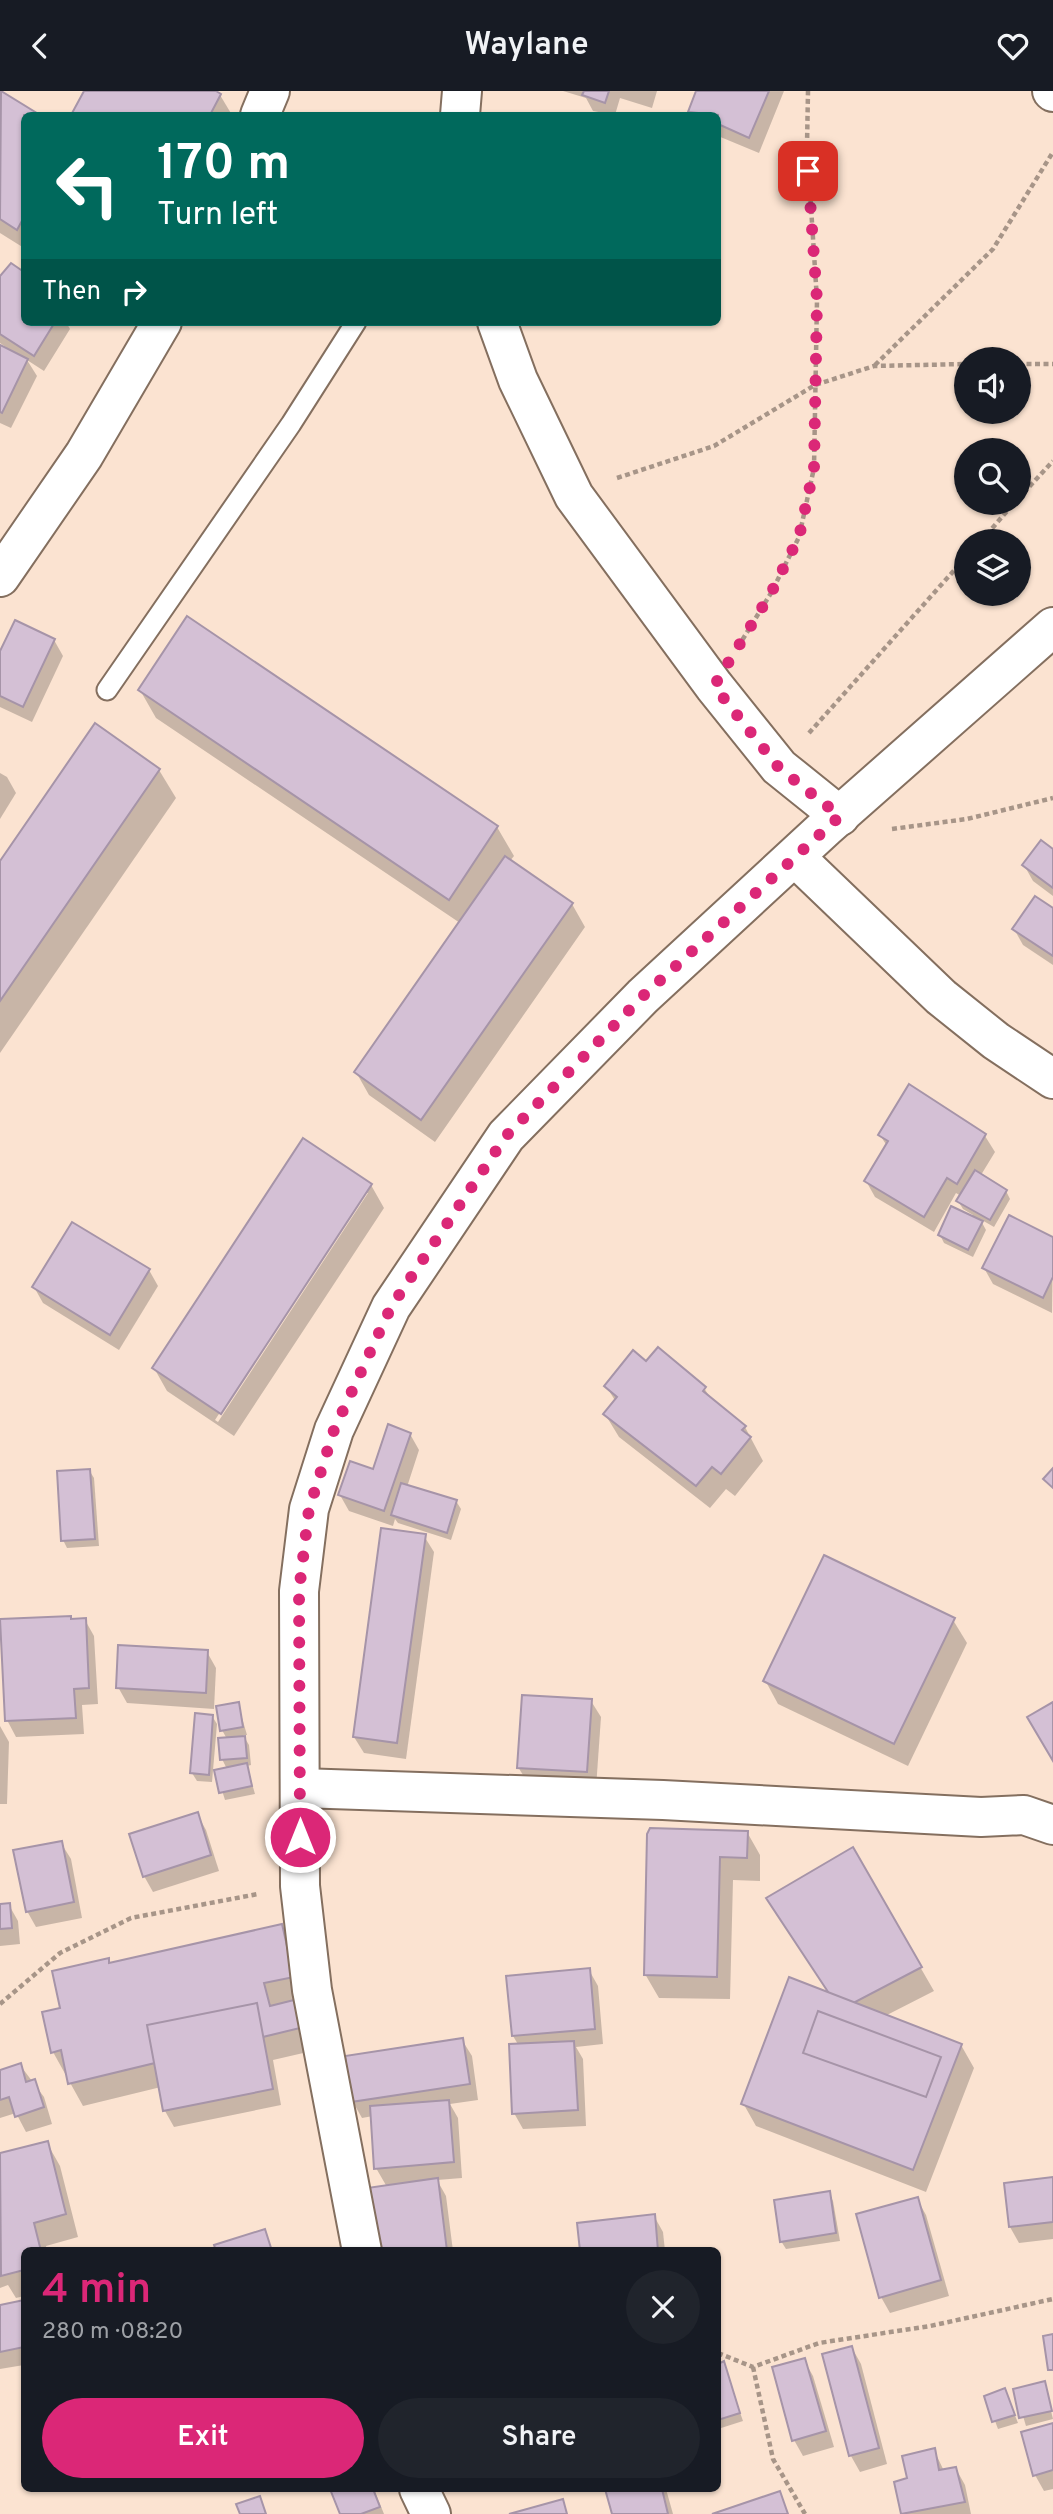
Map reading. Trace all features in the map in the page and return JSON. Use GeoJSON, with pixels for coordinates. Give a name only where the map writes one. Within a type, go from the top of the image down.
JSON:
{"type":"FeatureCollection","features":[{"type":"Feature","properties":{"kind":"street"},"geometry":{"type":"LineString","coordinates":[[261,112],[270,91]]}},
{"type":"Feature","properties":{"kind":"street"},"geometry":{"type":"LineString","coordinates":[[460,112],[462,91]]}},
{"type":"Feature","properties":{"kind":"street"},"geometry":{"type":"LineString","coordinates":[[0,577],[84,455],[160,326]]}},
{"type":"Feature","properties":{"kind":"street"},"geometry":{"type":"LineString","coordinates":[[499,326],[518,380],[574,496],[714,686],[779,768],[833,822]]}},
{"type":"Feature","properties":{"kind":"street"},"geometry":{"type":"LineString","coordinates":[[361,2247],[312,1990],[300,1886],[299,1591],[309,1509],[334,1430],[391,1307],[506,1136],[643,996],[794,857],[1053,627]]}},
{"type":"Feature","properties":{"kind":"street"},"geometry":{"type":"LineString","coordinates":[[794,857],[941,997],[996,1041],[1053,1079]]}},
{"type":"Feature","properties":{"kind":"street"},"geometry":{"type":"LineString","coordinates":[[300,1788],[676,1800],[981,1817],[1024,1815],[1053,1825]]}},
{"type":"Feature","properties":{"kind":"street"},"geometry":{"type":"LineString","coordinates":[[420,2492],[431,2514]]}},
{"type":"Feature","properties":{"kind":"lane"},"geometry":{"type":"LineString","coordinates":[[107,690],[291,424],[353,326]]}},
{"type":"Feature","properties":{"kind":"path"},"geometry":{"type":"LineString","coordinates":[[714,686],[771,593],[799,537],[814,468],[817,300],[807,145],[808,91]]}},
{"type":"Feature","properties":{"kind":"path"},"geometry":{"type":"LineString","coordinates":[[874,366],[993,249],[1053,152]]}},
{"type":"Feature","properties":{"kind":"path"},"geometry":{"type":"LineString","coordinates":[[574,496],[630,473],[714,446],[815,385],[874,366],[954,364]]}},
{"type":"Feature","properties":{"kind":"path"},"geometry":{"type":"LineString","coordinates":[[1031,364],[1053,364]]}},
{"type":"Feature","properties":{"kind":"path"},"geometry":{"type":"LineString","coordinates":[[1031,485],[1053,461]]}},
{"type":"Feature","properties":{"kind":"path"},"geometry":{"type":"LineString","coordinates":[[992,529],[1004,515]]}},
{"type":"Feature","properties":{"kind":"path"},"geometry":{"type":"LineString","coordinates":[[779,768],[954,571]]}},
{"type":"Feature","properties":{"kind":"path"},"geometry":{"type":"LineString","coordinates":[[833,822],[862,834],[967,818],[1053,798]]}},
{"type":"Feature","properties":{"kind":"path"},"geometry":{"type":"LineString","coordinates":[[0,2004],[60,1953],[131,1918],[300,1886]]}},
{"type":"Feature","properties":{"kind":"path"},"geometry":{"type":"LineString","coordinates":[[721,2354],[753,2367],[818,2343],[930,2326],[1053,2299]]}},
{"type":"Feature","properties":{"kind":"path"},"geometry":{"type":"LineString","coordinates":[[753,2367],[773,2459],[805,2514]]}},
{"type":"Feature","properties":{"kind":"building"},"geometry":{"type":"Polygon","coordinates":[[[1,91],[35,112],[21,112],[21,223],[17,230],[0,219],[1,91]]]}},
{"type":"Feature","properties":{"kind":"building"},"geometry":{"type":"Polygon","coordinates":[[[84,91],[216,91],[221,94],[212,112],[73,112],[84,91]]]}},
{"type":"Feature","properties":{"kind":"building"},"geometry":{"type":"Polygon","coordinates":[[[584,91],[609,91],[605,103],[582,95],[584,91]]]}},
{"type":"Feature","properties":{"kind":"building"},"geometry":{"type":"Polygon","coordinates":[[[696,91],[769,91],[749,138],[721,125],[721,112],[688,112],[696,91]]]}},
{"type":"Feature","properties":{"kind":"building"},"geometry":{"type":"Polygon","coordinates":[[[11,263],[21,270],[21,326],[53,326],[34,356],[0,334],[0,276],[11,263]]]}},
{"type":"Feature","properties":{"kind":"building"},"geometry":{"type":"Polygon","coordinates":[[[0,345],[28,359],[2,413],[0,412],[0,345]]]}},
{"type":"Feature","properties":{"kind":"building"},"geometry":{"type":"Polygon","coordinates":[[[187,616],[498,826],[449,900],[138,690],[187,616]]]}},
{"type":"Feature","properties":{"kind":"building"},"geometry":{"type":"Polygon","coordinates":[[[15,620],[55,639],[23,707],[0,696],[0,651],[15,620]]]}},
{"type":"Feature","properties":{"kind":"building"},"geometry":{"type":"Polygon","coordinates":[[[95,723],[160,769],[0,1001],[0,861],[95,723]]]}},
{"type":"Feature","properties":{"kind":"building"},"geometry":{"type":"Polygon","coordinates":[[[1041,840],[1053,849],[1053,888],[1022,865],[1041,840]]]}},
{"type":"Feature","properties":{"kind":"building"},"geometry":{"type":"Polygon","coordinates":[[[505,856],[573,903],[421,1120],[354,1072],[505,856]]]}},
{"type":"Feature","properties":{"kind":"building"},"geometry":{"type":"Polygon","coordinates":[[[1035,896],[1053,908],[1053,956],[1012,929],[1035,896]]]}},
{"type":"Feature","properties":{"kind":"building"},"geometry":{"type":"Polygon","coordinates":[[[909,1084],[986,1134],[957,1184],[947,1178],[924,1217],[864,1181],[888,1141],[878,1135],[909,1084]]]}},
{"type":"Feature","properties":{"kind":"building"},"geometry":{"type":"Polygon","coordinates":[[[303,1138],[372,1184],[221,1414],[152,1368],[303,1138]]]}},
{"type":"Feature","properties":{"kind":"building"},"geometry":{"type":"Polygon","coordinates":[[[975,1170],[1007,1190],[990,1220],[956,1201],[975,1170]]]}},
{"type":"Feature","properties":{"kind":"building"},"geometry":{"type":"Polygon","coordinates":[[[951,1206],[983,1221],[968,1250],[938,1235],[951,1206]]]}},
{"type":"Feature","properties":{"kind":"building"},"geometry":{"type":"Polygon","coordinates":[[[1009,1215],[1053,1237],[1053,1277],[1043,1298],[982,1268],[1009,1215]]]}},
{"type":"Feature","properties":{"kind":"building"},"geometry":{"type":"Polygon","coordinates":[[[72,1222],[150,1269],[110,1335],[32,1287],[72,1222]]]}},
{"type":"Feature","properties":{"kind":"building"},"geometry":{"type":"Polygon","coordinates":[[[658,1347],[706,1387],[703,1391],[746,1426],[742,1430],[751,1437],[721,1474],[712,1467],[696,1486],[603,1414],[617,1397],[604,1386],[633,1350],[646,1361],[658,1347]]]}},
{"type":"Feature","properties":{"kind":"building"},"geometry":{"type":"Polygon","coordinates":[[[388,1424],[411,1433],[384,1511],[338,1495],[350,1461],[373,1469],[388,1424]]]}},
{"type":"Feature","properties":{"kind":"building"},"geometry":{"type":"Polygon","coordinates":[[[1053,1468],[1053,1488],[1043,1479],[1053,1468]]]}},
{"type":"Feature","properties":{"kind":"building"},"geometry":{"type":"Polygon","coordinates":[[[90,1469],[95,1539],[61,1541],[57,1471],[90,1469]]]}},
{"type":"Feature","properties":{"kind":"building"},"geometry":{"type":"Polygon","coordinates":[[[401,1483],[457,1500],[447,1533],[391,1515],[401,1483]]]}},
{"type":"Feature","properties":{"kind":"building"},"geometry":{"type":"Polygon","coordinates":[[[381,1528],[426,1534],[397,1743],[353,1737],[381,1528]]]}},
{"type":"Feature","properties":{"kind":"building"},"geometry":{"type":"Polygon","coordinates":[[[824,1555],[955,1618],[894,1744],[763,1681],[824,1555]]]}},
{"type":"Feature","properties":{"kind":"building"},"geometry":{"type":"Polygon","coordinates":[[[71,1616],[71,1619],[86,1618],[89,1688],[74,1689],[76,1718],[5,1721],[0,1619],[71,1616]]]}},
{"type":"Feature","properties":{"kind":"building"},"geometry":{"type":"Polygon","coordinates":[[[118,1645],[208,1650],[206,1693],[116,1688],[118,1645]]]}},
{"type":"Feature","properties":{"kind":"building"},"geometry":{"type":"Polygon","coordinates":[[[522,1695],[592,1699],[587,1772],[517,1768],[522,1695]]]}},
{"type":"Feature","properties":{"kind":"building"},"geometry":{"type":"Polygon","coordinates":[[[239,1702],[243,1727],[220,1731],[216,1706],[239,1702]]]}},
{"type":"Feature","properties":{"kind":"building"},"geometry":{"type":"Polygon","coordinates":[[[1053,1702],[1053,1761],[1027,1717],[1053,1702]]]}},
{"type":"Feature","properties":{"kind":"building"},"geometry":{"type":"Polygon","coordinates":[[[195,1713],[213,1715],[209,1775],[190,1773],[195,1713]]]}},
{"type":"Feature","properties":{"kind":"building"},"geometry":{"type":"Polygon","coordinates":[[[245,1736],[247,1758],[220,1760],[218,1738],[245,1736]]]}},
{"type":"Feature","properties":{"kind":"building"},"geometry":{"type":"Polygon","coordinates":[[[247,1763],[252,1786],[219,1793],[214,1770],[247,1763]]]}},
{"type":"Feature","properties":{"kind":"building"},"geometry":{"type":"Polygon","coordinates":[[[198,1812],[211,1855],[143,1877],[129,1834],[198,1812]]]}},
{"type":"Feature","properties":{"kind":"building"},"geometry":{"type":"Polygon","coordinates":[[[650,1828],[748,1831],[747,1858],[720,1857],[717,1977],[644,1975],[647,1834],[650,1828]]]}},
{"type":"Feature","properties":{"kind":"building"},"geometry":{"type":"Polygon","coordinates":[[[62,1841],[74,1902],[26,1912],[13,1850],[62,1841]]]}},
{"type":"Feature","properties":{"kind":"building"},"geometry":{"type":"Polygon","coordinates":[[[853,1847],[922,1967],[840,2010],[766,1898],[853,1847]]]}},
{"type":"Feature","properties":{"kind":"building"},"geometry":{"type":"Polygon","coordinates":[[[10,1903],[12,1928],[0,1929],[0,1904],[10,1903]]]}},
{"type":"Feature","properties":{"kind":"building"},"geometry":{"type":"Polygon","coordinates":[[[282,1924],[294,1977],[264,1983],[270,2006],[294,2000],[300,2028],[68,2084],[61,2050],[51,2053],[42,2012],[60,2008],[52,1971],[109,1958],[109,1963],[282,1924]]]}},
{"type":"Feature","properties":{"kind":"building"},"geometry":{"type":"Polygon","coordinates":[[[590,1968],[595,2029],[512,2036],[506,1976],[590,1968]]]}},
{"type":"Feature","properties":{"kind":"building"},"geometry":{"type":"Polygon","coordinates":[[[789,1977],[962,2044],[913,2170],[741,2104],[789,1977]]]}},
{"type":"Feature","properties":{"kind":"building"},"geometry":{"type":"Polygon","coordinates":[[[257,2003],[273,2089],[163,2111],[147,2025],[257,2003]]]}},
{"type":"Feature","properties":{"kind":"building"},"geometry":{"type":"Polygon","coordinates":[[[818,2011],[941,2057],[926,2097],[803,2053],[818,2011]]]}},
{"type":"Feature","properties":{"kind":"building"},"geometry":{"type":"Polygon","coordinates":[[[463,2038],[470,2084],[351,2102],[345,2056],[463,2038]]]}},
{"type":"Feature","properties":{"kind":"building"},"geometry":{"type":"Polygon","coordinates":[[[574,2041],[578,2110],[512,2114],[509,2044],[574,2041]]]}},
{"type":"Feature","properties":{"kind":"building"},"geometry":{"type":"Polygon","coordinates":[[[21,2063],[26,2082],[35,2079],[44,2107],[15,2117],[9,2097],[0,2100],[0,2070],[21,2063]]]}},
{"type":"Feature","properties":{"kind":"building"},"geometry":{"type":"Polygon","coordinates":[[[449,2100],[454,2162],[374,2169],[370,2106],[449,2100]]]}},
{"type":"Feature","properties":{"kind":"building"},"geometry":{"type":"Polygon","coordinates":[[[48,2141],[66,2214],[34,2223],[40,2247],[21,2247],[21,2271],[1,2276],[0,2153],[48,2141]]]}},
{"type":"Feature","properties":{"kind":"building"},"geometry":{"type":"Polygon","coordinates":[[[1053,2177],[1053,2222],[1009,2227],[1004,2183],[1053,2177]]]}},
{"type":"Feature","properties":{"kind":"building"},"geometry":{"type":"Polygon","coordinates":[[[438,2178],[447,2247],[374,2247],[367,2188],[438,2178]]]}},
{"type":"Feature","properties":{"kind":"building"},"geometry":{"type":"Polygon","coordinates":[[[830,2191],[836,2233],[780,2242],[774,2200],[830,2191]]]}},
{"type":"Feature","properties":{"kind":"building"},"geometry":{"type":"Polygon","coordinates":[[[918,2197],[941,2280],[879,2298],[856,2214],[918,2197]]]}},
{"type":"Feature","properties":{"kind":"building"},"geometry":{"type":"Polygon","coordinates":[[[655,2214],[658,2247],[580,2247],[577,2223],[655,2214]]]}},
{"type":"Feature","properties":{"kind":"building"},"geometry":{"type":"Polygon","coordinates":[[[265,2229],[271,2247],[215,2247],[214,2245],[265,2229]]]}},
{"type":"Feature","properties":{"kind":"building"},"geometry":{"type":"Polygon","coordinates":[[[21,2301],[21,2348],[0,2352],[0,2305],[21,2301]]]}},
{"type":"Feature","properties":{"kind":"building"},"geometry":{"type":"Polygon","coordinates":[[[1053,2334],[1053,2370],[1048,2370],[1043,2336],[1053,2334]]]}},
{"type":"Feature","properties":{"kind":"building"},"geometry":{"type":"Polygon","coordinates":[[[852,2346],[879,2448],[849,2456],[822,2354],[852,2346]]]}},
{"type":"Feature","properties":{"kind":"building"},"geometry":{"type":"Polygon","coordinates":[[[805,2358],[826,2431],[792,2441],[772,2367],[805,2358]]]}},
{"type":"Feature","properties":{"kind":"building"},"geometry":{"type":"Polygon","coordinates":[[[724,2361],[740,2413],[721,2419],[721,2362],[724,2361]]]}},
{"type":"Feature","properties":{"kind":"building"},"geometry":{"type":"Polygon","coordinates":[[[1045,2381],[1052,2411],[1019,2418],[1013,2389],[1045,2381]]]}},
{"type":"Feature","properties":{"kind":"building"},"geometry":{"type":"Polygon","coordinates":[[[1005,2388],[1015,2415],[992,2422],[984,2396],[1005,2388]]]}},
{"type":"Feature","properties":{"kind":"building"},"geometry":{"type":"Polygon","coordinates":[[[1053,2423],[1053,2470],[1033,2476],[1021,2432],[1053,2423]]]}},
{"type":"Feature","properties":{"kind":"building"},"geometry":{"type":"Polygon","coordinates":[[[935,2448],[939,2470],[956,2467],[965,2502],[901,2514],[894,2482],[907,2478],[902,2456],[935,2448]]]}},
{"type":"Feature","properties":{"kind":"building"},"geometry":{"type":"Polygon","coordinates":[[[780,2491],[788,2514],[712,2514],[780,2491]]]}},
{"type":"Feature","properties":{"kind":"building"},"geometry":{"type":"Polygon","coordinates":[[[331,2492],[374,2492],[380,2507],[361,2514],[340,2514],[331,2492]]]}},
{"type":"Feature","properties":{"kind":"building"},"geometry":{"type":"Polygon","coordinates":[[[606,2492],[663,2492],[668,2514],[612,2514],[606,2492]]]}},
{"type":"Feature","properties":{"kind":"building"},"geometry":{"type":"Polygon","coordinates":[[[260,2496],[266,2514],[240,2514],[236,2504],[260,2496]]]}},
{"type":"Feature","properties":{"kind":"building"},"geometry":{"type":"Polygon","coordinates":[[[563,2499],[567,2514],[509,2514],[563,2499]]]}},
{"type":"Feature","properties":{"kind":"route"},"geometry":{"type":"LineString","coordinates":[[300,1837],[299,1591],[309,1509],[334,1430],[391,1307],[506,1136],[643,996],[840,816],[779,768],[714,686],[771,593],[799,537],[814,468],[817,300],[808,171]]}}]}
